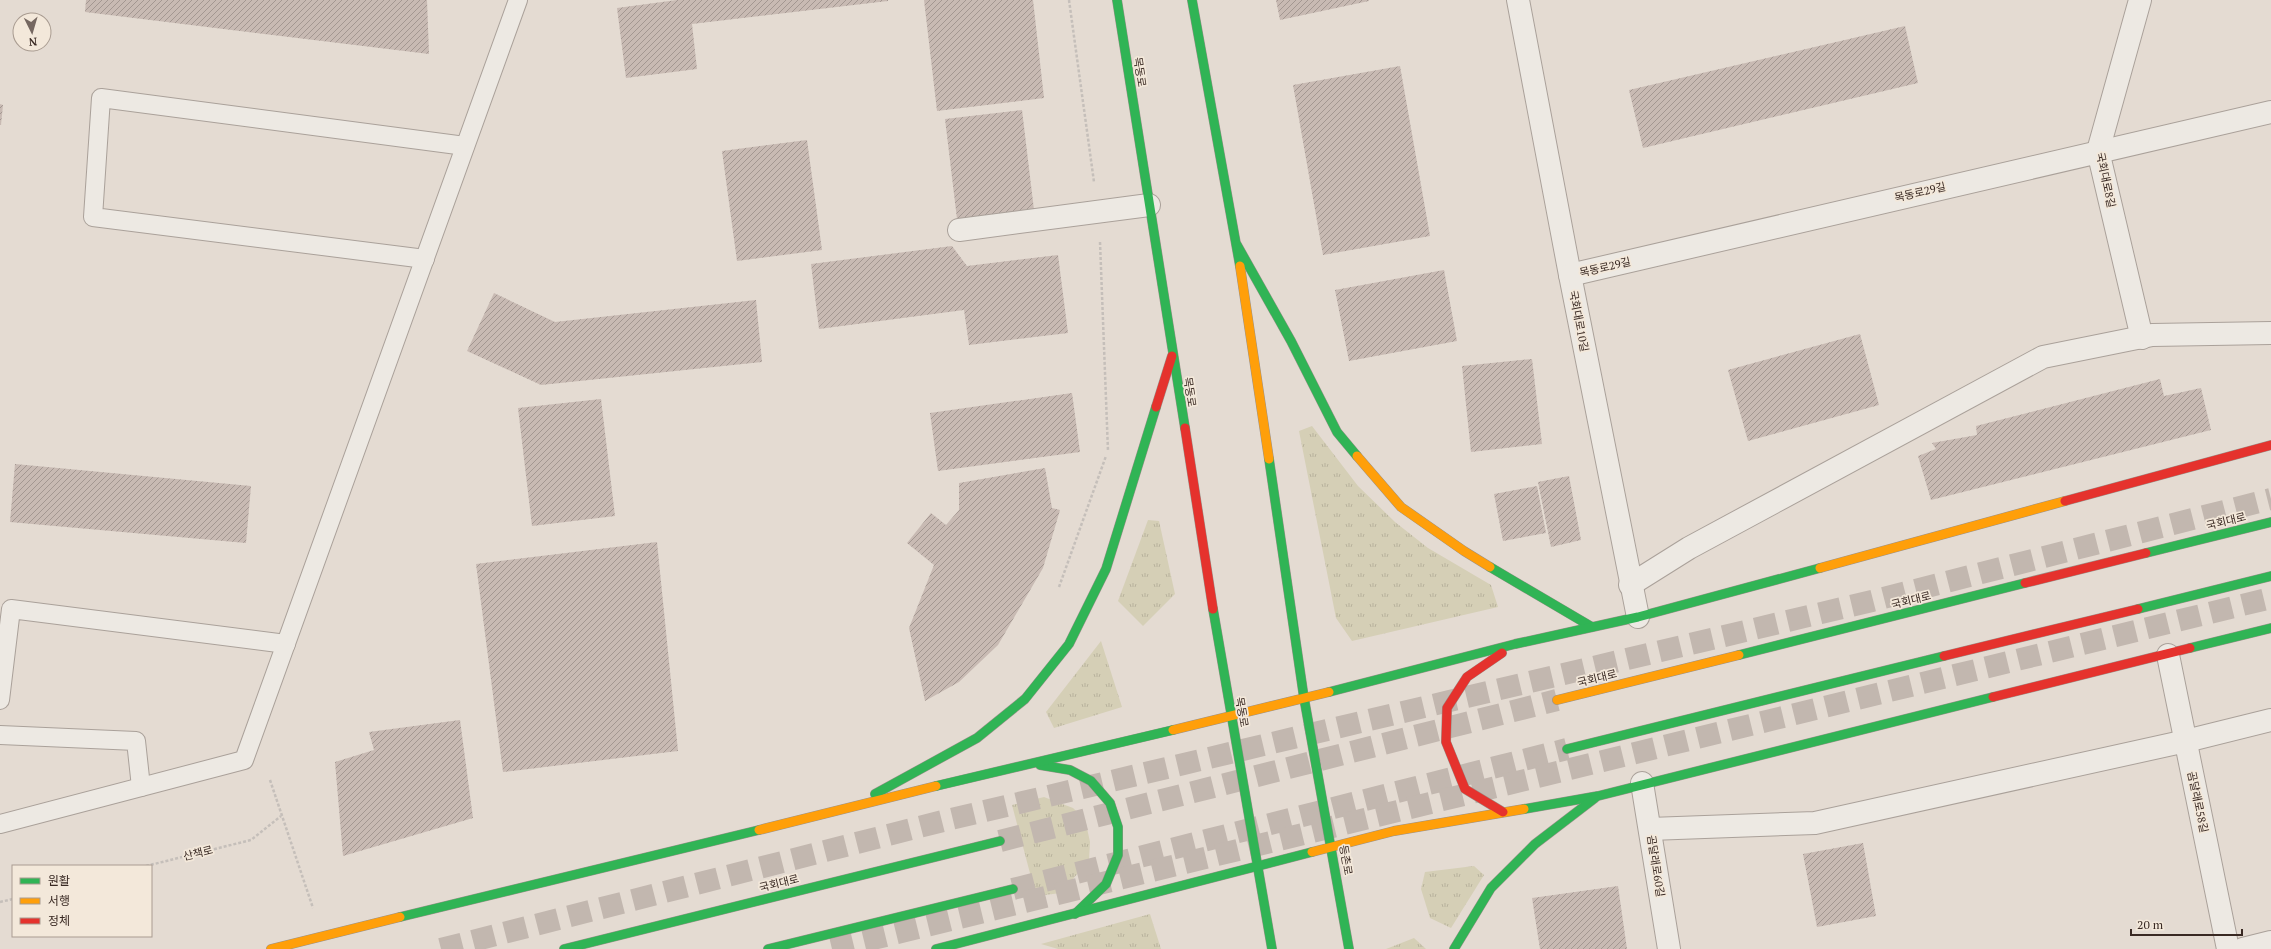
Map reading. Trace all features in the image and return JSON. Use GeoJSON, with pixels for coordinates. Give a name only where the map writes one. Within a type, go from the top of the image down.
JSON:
{"type":"FeatureCollection","features":[{"type":"Feature","properties":{"kind":"main road","name":"목동로"},"geometry":{"type":"LineString","coordinates":[[1117,0],[1172,356],[1231,717],[1258,866]]}},
{"type":"Feature","properties":{"kind":"main road"},"geometry":{"type":"LineString","coordinates":[[1192,0],[1237,245],[1304,698]]}},
{"type":"Feature","properties":{"kind":"main road"},"geometry":{"type":"LineString","coordinates":[[1237,245],[1291,341],[1337,432],[1401,507],[1464,551],[1592,627]]}},
{"type":"Feature","properties":{"kind":"main road"},"geometry":{"type":"LineString","coordinates":[[849,808],[977,738],[1025,699],[1069,644],[1106,569],[1172,356]]}},
{"type":"Feature","properties":{"kind":"main road"},"geometry":{"type":"LineString","coordinates":[[271,949],[1031,763],[1231,717],[1515,644],[1638,617],[2271,445]]}},
{"type":"Feature","properties":{"kind":"main road","name":"국회대로"},"geometry":{"type":"LineString","coordinates":[[1557,700],[2271,522]]}},
{"type":"Feature","properties":{"kind":"main road"},"geometry":{"type":"LineString","coordinates":[[1567,749],[2271,576]]}},
{"type":"Feature","properties":{"kind":"main road"},"geometry":{"type":"LineString","coordinates":[[936,949],[1074,915],[1394,831],[1598,796],[2168,655],[2271,628]]}},
{"type":"Feature","properties":{"kind":"main road"},"geometry":{"type":"LineString","coordinates":[[1503,812],[1465,789],[1446,742],[1447,708],[1468,677],[1515,644]]}},
{"type":"Feature","properties":{"kind":"main road","name":"등촌로"},"geometry":{"type":"LineString","coordinates":[[1304,698],[1349,949]]}},
{"type":"Feature","properties":{"kind":"main road"},"geometry":{"type":"LineString","coordinates":[[1031,763],[1070,770],[1091,781],[1110,803],[1118,827],[1118,855],[1106,884],[1074,915]]}},
{"type":"Feature","properties":{"kind":"main road"},"geometry":{"type":"LineString","coordinates":[[1454,949],[1491,888],[1535,844],[1598,796]]}},
{"type":"Feature","properties":{"kind":"main road","name":"국회대로"},"geometry":{"type":"LineString","coordinates":[[564,949],[1000,841]]}},
{"type":"Feature","properties":{"kind":"main road"},"geometry":{"type":"LineString","coordinates":[[1258,866],[1272,949]]}},
{"type":"Feature","properties":{"kind":"main road"},"geometry":{"type":"LineString","coordinates":[[768,949],[1013,889]]}},
{"type":"Feature","properties":{"kind":"street","name":"국회대로10길"},"geometry":{"type":"LineString","coordinates":[[1518,0],[1630,585],[1638,617]]}},
{"type":"Feature","properties":{"kind":"street","name":"국회대로8길"},"geometry":{"type":"LineString","coordinates":[[2140,0],[2098,151],[2142,338]]}},
{"type":"Feature","properties":{"kind":"street","name":"목동로29길"},"geometry":{"type":"LineString","coordinates":[[1570,275],[2271,112]]}},
{"type":"Feature","properties":{"kind":"street"},"geometry":{"type":"LineString","coordinates":[[959,230],[1149,205]]}},
{"type":"Feature","properties":{"kind":"street"},"geometry":{"type":"LineString","coordinates":[[1630,585],[1689,548],[2043,357],[2152,336],[2271,333]]}},
{"type":"Feature","properties":{"kind":"street","name":"곰달래로58길"},"geometry":{"type":"LineString","coordinates":[[2168,655],[2228,949]]}},
{"type":"Feature","properties":{"kind":"street"},"geometry":{"type":"LineString","coordinates":[[1650,829],[1815,824],[2186,741],[2271,720]]}},
{"type":"Feature","properties":{"kind":"street","name":"곰달래로60길"},"geometry":{"type":"LineString","coordinates":[[1642,784],[1669,949]]}},
{"type":"Feature","properties":{"kind":"street"},"geometry":{"type":"LineString","coordinates":[[2243,949],[2271,942]]}},
{"type":"Feature","properties":{"kind":"lane"},"geometry":{"type":"LineString","coordinates":[[0,824],[244,760],[518,0]]}},
{"type":"Feature","properties":{"kind":"lane"},"geometry":{"type":"LineString","coordinates":[[425,259],[94,218],[101,98],[465,146]]}},
{"type":"Feature","properties":{"kind":"lane"},"geometry":{"type":"LineString","coordinates":[[0,700],[11,610],[286,644]]}},
{"type":"Feature","properties":{"kind":"lane"},"geometry":{"type":"LineString","coordinates":[[0,735],[136,741],[141,787]]}},
{"type":"Feature","properties":{"kind":"path"},"geometry":{"type":"LineString","coordinates":[[1060,587],[1109,450],[1098,211],[1069,0]]}},
{"type":"Feature","properties":{"kind":"path"},"geometry":{"type":"LineString","coordinates":[[270,780],[323,936]]}},
{"type":"Feature","properties":{"kind":"path","name":"산책로"},"geometry":{"type":"LineString","coordinates":[[150,865],[251,840],[281,816]]}},
{"type":"Feature","properties":{"kind":"path"},"geometry":{"type":"LineString","coordinates":[[0,902],[12,899]]}},
{"type":"Feature","properties":{"kind":"green space"},"geometry":{"type":"Polygon","coordinates":[[[1312,426],[1358,486],[1395,522],[1428,548],[1491,585],[1498,607],[1352,641],[1336,618],[1299,431],[1312,426]]]}},
{"type":"Feature","properties":{"kind":"green space"},"geometry":{"type":"Polygon","coordinates":[[[1148,520],[1159,521],[1175,594],[1143,626],[1118,601],[1148,520]]]}},
{"type":"Feature","properties":{"kind":"green space"},"geometry":{"type":"Polygon","coordinates":[[[1101,641],[1122,707],[1054,728],[1046,712],[1101,641]]]}},
{"type":"Feature","properties":{"kind":"green space"},"geometry":{"type":"Polygon","coordinates":[[[1044,797],[1073,808],[1085,819],[1090,842],[1089,860],[1061,893],[1036,896],[1012,805],[1044,797]]]}},
{"type":"Feature","properties":{"kind":"green space"},"geometry":{"type":"Polygon","coordinates":[[[1474,866],[1484,875],[1451,928],[1430,918],[1421,889],[1425,872],[1474,866]]]}},
{"type":"Feature","properties":{"kind":"green space"},"geometry":{"type":"Polygon","coordinates":[[[1150,914],[1161,949],[1058,949],[1041,944],[1150,914]]]}},
{"type":"Feature","properties":{"kind":"green space"},"geometry":{"type":"Polygon","coordinates":[[[1414,938],[1426,949],[1386,949],[1414,938]]]}},
{"type":"Feature","properties":{"kind":"building"},"geometry":{"type":"Polygon","coordinates":[[[86,0],[427,0],[429,54],[85,12],[86,0]]]}},
{"type":"Feature","properties":{"kind":"building"},"geometry":{"type":"Polygon","coordinates":[[[677,0],[888,1],[692,24],[697,69],[626,78],[617,8],[677,0]]]}},
{"type":"Feature","properties":{"kind":"building"},"geometry":{"type":"Polygon","coordinates":[[[924,0],[1033,0],[1044,98],[937,111],[924,0]]]}},
{"type":"Feature","properties":{"kind":"building"},"geometry":{"type":"Polygon","coordinates":[[[1276,0],[1369,0],[1369,1],[1280,20],[1276,0]]]}},
{"type":"Feature","properties":{"kind":"building"},"geometry":{"type":"Polygon","coordinates":[[[1905,26],[1918,83],[1643,148],[1629,90],[1905,26]]]}},
{"type":"Feature","properties":{"kind":"building"},"geometry":{"type":"Polygon","coordinates":[[[1400,66],[1430,236],[1323,255],[1293,85],[1400,66]]]}},
{"type":"Feature","properties":{"kind":"building"},"geometry":{"type":"Polygon","coordinates":[[[0,104],[3,105],[1,125],[0,125],[0,104]]]}},
{"type":"Feature","properties":{"kind":"building"},"geometry":{"type":"Polygon","coordinates":[[[1022,110],[1034,210],[957,219],[945,119],[1022,110]]]}},
{"type":"Feature","properties":{"kind":"building"},"geometry":{"type":"Polygon","coordinates":[[[807,140],[822,250],[737,261],[722,151],[807,140]]]}},
{"type":"Feature","properties":{"kind":"building"},"geometry":{"type":"Polygon","coordinates":[[[952,246],[967,266],[1058,255],[1068,333],[969,345],[964,310],[819,329],[811,264],[952,246]]]}},
{"type":"Feature","properties":{"kind":"building"},"geometry":{"type":"Polygon","coordinates":[[[1444,270],[1457,341],[1349,361],[1335,290],[1444,270]]]}},
{"type":"Feature","properties":{"kind":"building"},"geometry":{"type":"Polygon","coordinates":[[[494,293],[555,322],[756,300],[762,362],[541,385],[467,351],[494,293]]]}},
{"type":"Feature","properties":{"kind":"building"},"geometry":{"type":"Polygon","coordinates":[[[1860,334],[1879,405],[1748,441],[1728,370],[1860,334]]]}},
{"type":"Feature","properties":{"kind":"building"},"geometry":{"type":"Polygon","coordinates":[[[1532,359],[1542,444],[1471,452],[1462,366],[1532,359]]]}},
{"type":"Feature","properties":{"kind":"building"},"geometry":{"type":"Polygon","coordinates":[[[2160,379],[2164,396],[2201,388],[2211,430],[1931,500],[1918,456],[1936,449],[1932,443],[1977,435],[1976,426],[2160,379]]]}},
{"type":"Feature","properties":{"kind":"building"},"geometry":{"type":"Polygon","coordinates":[[[1072,393],[1080,452],[938,471],[930,413],[1072,393]]]}},
{"type":"Feature","properties":{"kind":"building"},"geometry":{"type":"Polygon","coordinates":[[[601,399],[615,516],[532,526],[518,408],[601,399]]]}},
{"type":"Feature","properties":{"kind":"building"},"geometry":{"type":"Polygon","coordinates":[[[15,464],[251,486],[246,543],[10,522],[15,464]]]}},
{"type":"Feature","properties":{"kind":"building"},"geometry":{"type":"Polygon","coordinates":[[[1045,468],[1052,508],[1060,510],[1043,568],[998,645],[959,682],[925,701],[909,628],[934,565],[907,543],[931,513],[946,525],[959,510],[959,483],[1045,468]]]}},
{"type":"Feature","properties":{"kind":"building"},"geometry":{"type":"Polygon","coordinates":[[[1569,476],[1581,540],[1551,547],[1538,482],[1569,476]]]}},
{"type":"Feature","properties":{"kind":"building"},"geometry":{"type":"Polygon","coordinates":[[[1537,486],[1546,533],[1503,541],[1494,494],[1537,486]]]}},
{"type":"Feature","properties":{"kind":"building"},"geometry":{"type":"Polygon","coordinates":[[[657,542],[678,751],[503,772],[476,564],[657,542]]]}},
{"type":"Feature","properties":{"kind":"building"},"geometry":{"type":"Polygon","coordinates":[[[460,720],[473,818],[343,856],[335,762],[374,750],[369,732],[460,720]]]}},
{"type":"Feature","properties":{"kind":"building"},"geometry":{"type":"Polygon","coordinates":[[[1863,843],[1876,916],[1817,927],[1803,854],[1863,843]]]}},
{"type":"Feature","properties":{"kind":"building"},"geometry":{"type":"Polygon","coordinates":[[[1618,886],[1627,949],[1540,949],[1532,898],[1618,886]]]}},
{"type":"Feature","properties":{"kind":"tunnel"},"geometry":{"type":"LineString","coordinates":[[441,949],[947,820],[1872,601],[2271,499]]}},
{"type":"Feature","properties":{"kind":"tunnel"},"geometry":{"type":"LineString","coordinates":[[832,949],[2271,598]]}},
{"type":"Feature","properties":{"kind":"tunnel"},"geometry":{"type":"LineString","coordinates":[[1000,841],[1557,700]]}},
{"type":"Feature","properties":{"kind":"tunnel"},"geometry":{"type":"LineString","coordinates":[[1013,889],[1567,749]]}},
{"type":"Feature","properties":{"kind":"traffic: fast"},"geometry":{"type":"LineString","coordinates":[[1117,0],[1185,428]]}},
{"type":"Feature","properties":{"kind":"traffic: fast"},"geometry":{"type":"LineString","coordinates":[[1192,0],[1240,266]]}},
{"type":"Feature","properties":{"kind":"traffic: fast"},"geometry":{"type":"LineString","coordinates":[[1237,245],[1291,341],[1337,432],[1357,456]]}},
{"type":"Feature","properties":{"kind":"traffic: fast"},"geometry":{"type":"LineString","coordinates":[[875,794],[977,738],[1025,699],[1069,644],[1106,569],[1156,407]]}},
{"type":"Feature","properties":{"kind":"traffic: fast"},"geometry":{"type":"LineString","coordinates":[[1269,459],[1304,698],[1349,949]]}},
{"type":"Feature","properties":{"kind":"traffic: fast"},"geometry":{"type":"LineString","coordinates":[[2146,553],[2271,522]]}},
{"type":"Feature","properties":{"kind":"traffic: fast"},"geometry":{"type":"LineString","coordinates":[[1490,567],[1592,627]]}},
{"type":"Feature","properties":{"kind":"traffic: fast"},"geometry":{"type":"LineString","coordinates":[[1329,692],[1515,644],[1638,617],[1820,568]]}},
{"type":"Feature","properties":{"kind":"traffic: fast"},"geometry":{"type":"LineString","coordinates":[[2138,609],[2271,576]]}},
{"type":"Feature","properties":{"kind":"traffic: fast"},"geometry":{"type":"LineString","coordinates":[[1739,655],[2025,583]]}},
{"type":"Feature","properties":{"kind":"traffic: fast"},"geometry":{"type":"LineString","coordinates":[[1213,609],[1272,949]]}},
{"type":"Feature","properties":{"kind":"traffic: fast"},"geometry":{"type":"LineString","coordinates":[[2190,648],[2271,628]]}},
{"type":"Feature","properties":{"kind":"traffic: fast"},"geometry":{"type":"LineString","coordinates":[[1567,749],[1944,656]]}},
{"type":"Feature","properties":{"kind":"traffic: fast"},"geometry":{"type":"LineString","coordinates":[[1524,809],[1598,796],[1993,697]]}},
{"type":"Feature","properties":{"kind":"traffic: fast"},"geometry":{"type":"LineString","coordinates":[[936,786],[1173,730]]}},
{"type":"Feature","properties":{"kind":"traffic: fast"},"geometry":{"type":"LineString","coordinates":[[1040,765],[1070,770],[1091,781],[1110,803],[1118,827],[1118,855],[1106,884],[1075,914]]}},
{"type":"Feature","properties":{"kind":"traffic: fast"},"geometry":{"type":"LineString","coordinates":[[1454,949],[1491,888],[1535,844],[1595,798]]}},
{"type":"Feature","properties":{"kind":"traffic: fast"},"geometry":{"type":"LineString","coordinates":[[400,917],[759,830]]}},
{"type":"Feature","properties":{"kind":"traffic: fast"},"geometry":{"type":"LineString","coordinates":[[564,949],[1000,841]]}},
{"type":"Feature","properties":{"kind":"traffic: fast"},"geometry":{"type":"LineString","coordinates":[[936,949],[1312,852]]}},
{"type":"Feature","properties":{"kind":"traffic: fast"},"geometry":{"type":"LineString","coordinates":[[768,949],[1013,889]]}},
{"type":"Feature","properties":{"kind":"traffic: slow"},"geometry":{"type":"LineString","coordinates":[[1240,266],[1269,459]]}},
{"type":"Feature","properties":{"kind":"traffic: slow"},"geometry":{"type":"LineString","coordinates":[[1357,456],[1401,507],[1464,551],[1490,567]]}},
{"type":"Feature","properties":{"kind":"traffic: slow"},"geometry":{"type":"LineString","coordinates":[[1820,568],[2065,501]]}},
{"type":"Feature","properties":{"kind":"traffic: slow"},"geometry":{"type":"LineString","coordinates":[[1557,700],[1739,655]]}},
{"type":"Feature","properties":{"kind":"traffic: slow"},"geometry":{"type":"LineString","coordinates":[[1173,730],[1329,692]]}},
{"type":"Feature","properties":{"kind":"traffic: slow"},"geometry":{"type":"LineString","coordinates":[[759,830],[936,786]]}},
{"type":"Feature","properties":{"kind":"traffic: slow"},"geometry":{"type":"LineString","coordinates":[[1312,852],[1394,831],[1524,809]]}},
{"type":"Feature","properties":{"kind":"traffic: slow"},"geometry":{"type":"LineString","coordinates":[[271,949],[400,917]]}},
{"type":"Feature","properties":{"kind":"traffic: jam"},"geometry":{"type":"LineString","coordinates":[[1156,407],[1172,356]]}},
{"type":"Feature","properties":{"kind":"traffic: jam"},"geometry":{"type":"LineString","coordinates":[[1185,428],[1213,609]]}},
{"type":"Feature","properties":{"kind":"traffic: jam"},"geometry":{"type":"LineString","coordinates":[[2065,501],[2271,445]]}},
{"type":"Feature","properties":{"kind":"traffic: jam"},"geometry":{"type":"LineString","coordinates":[[2025,583],[2146,553]]}},
{"type":"Feature","properties":{"kind":"traffic: jam"},"geometry":{"type":"LineString","coordinates":[[1944,656],[2138,609]]}},
{"type":"Feature","properties":{"kind":"traffic: jam"},"geometry":{"type":"LineString","coordinates":[[1993,697],[2190,648]]}},
{"type":"Feature","properties":{"kind":"traffic: jam"},"geometry":{"type":"LineString","coordinates":[[1502,653],[1467,677],[1447,708],[1446,742],[1465,789],[1503,812]]}}]}
